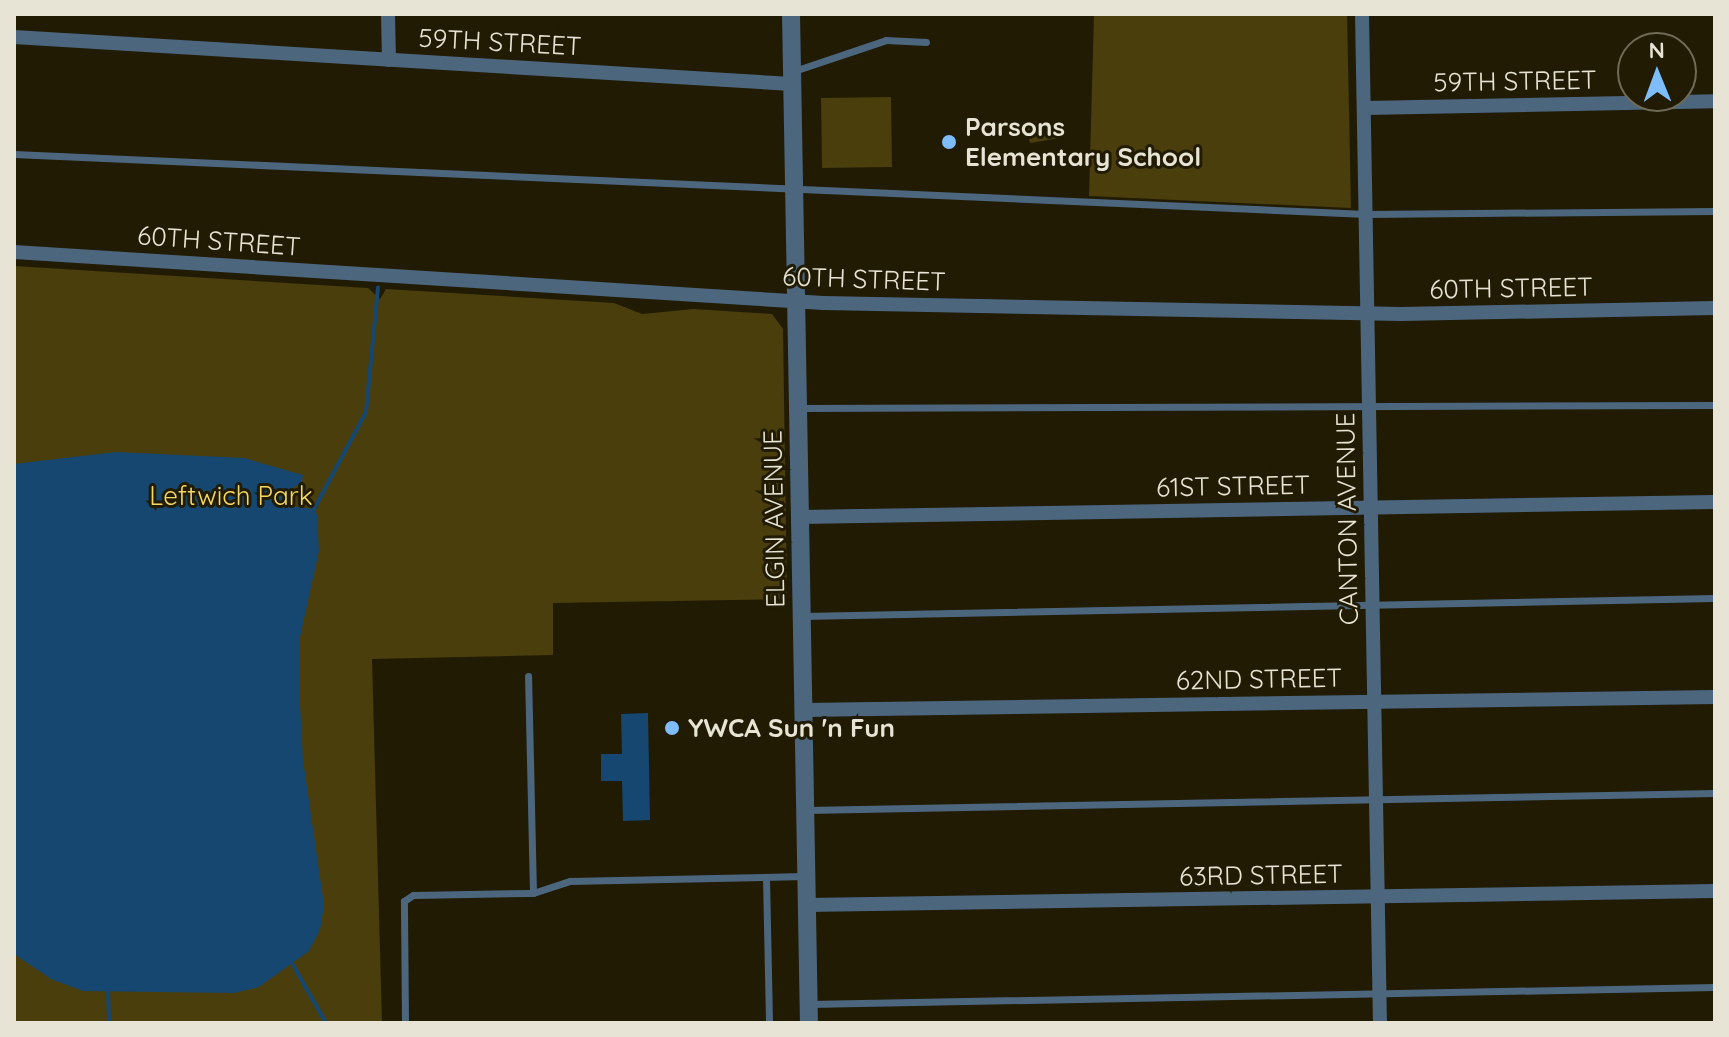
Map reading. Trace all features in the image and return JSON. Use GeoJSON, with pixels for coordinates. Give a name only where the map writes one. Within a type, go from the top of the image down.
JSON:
{"type":"FeatureCollection","features":[{"type":"Feature","properties":{"kind":"street"},"geometry":{"type":"LineString","coordinates":[[388,14],[389,60]]}},
{"type":"Feature","properties":{"kind":"street","name":"ELGIN AVENUE"},"geometry":{"type":"LineString","coordinates":[[791,14],[809,1014]]}},
{"type":"Feature","properties":{"kind":"street","name":"CANTON AVENUE"},"geometry":{"type":"LineString","coordinates":[[1362,14],[1380,1023]]}},
{"type":"Feature","properties":{"kind":"street","name":"59TH STREET"},"geometry":{"type":"LineString","coordinates":[[14,37],[389,60],[792,78]]}},
{"type":"Feature","properties":{"kind":"street","name":"59TH STREET"},"geometry":{"type":"LineString","coordinates":[[1364,108],[1715,101]]}},
{"type":"Feature","properties":{"kind":"street","name":"60TH STREET"},"geometry":{"type":"LineString","coordinates":[[14,252],[796,301],[1367,313],[1715,308]]}},
{"type":"Feature","properties":{"kind":"street","name":"61ST STREET"},"geometry":{"type":"LineString","coordinates":[[800,517],[1715,502]]}},
{"type":"Feature","properties":{"kind":"street","name":"62ND STREET"},"geometry":{"type":"LineString","coordinates":[[803,710],[1715,697]]}},
{"type":"Feature","properties":{"kind":"street","name":"63RD STREET"},"geometry":{"type":"LineString","coordinates":[[807,905],[1715,891]]}},
{"type":"Feature","properties":{"kind":"lane"},"geometry":{"type":"LineString","coordinates":[[792,78],[886,40],[926,42]]}},
{"type":"Feature","properties":{"kind":"lane"},"geometry":{"type":"LineString","coordinates":[[14,154],[794,193],[1366,214],[1715,211]]}},
{"type":"Feature","properties":{"kind":"lane"},"geometry":{"type":"LineString","coordinates":[[798,408],[1369,409],[1715,405]]}},
{"type":"Feature","properties":{"kind":"lane"},"geometry":{"type":"LineString","coordinates":[[802,616],[1715,598]]}},
{"type":"Feature","properties":{"kind":"lane"},"geometry":{"type":"LineString","coordinates":[[528,676],[533,893]]}},
{"type":"Feature","properties":{"kind":"lane"},"geometry":{"type":"LineString","coordinates":[[805,810],[1715,793]]}},
{"type":"Feature","properties":{"kind":"lane"},"geometry":{"type":"LineString","coordinates":[[405,1023],[404,901],[413,895],[533,893],[570,881],[807,876]]}},
{"type":"Feature","properties":{"kind":"lane"},"geometry":{"type":"LineString","coordinates":[[766,878],[769,1023]]}},
{"type":"Feature","properties":{"kind":"lane"},"geometry":{"type":"LineString","coordinates":[[809,1014],[1380,993],[1715,987]]}},
{"type":"Feature","properties":{"kind":"green space"},"geometry":{"type":"Polygon","coordinates":[[[1094,14],[1347,14],[1351,208],[1089,196],[1094,14]]]}},
{"type":"Feature","properties":{"kind":"green space"},"geometry":{"type":"Polygon","coordinates":[[[891,97],[892,167],[822,168],[821,98],[891,97]]]}},
{"type":"Feature","properties":{"kind":"green space"},"geometry":{"type":"Polygon","coordinates":[[[1030,121],[1056,123],[1060,138],[1030,143],[1025,124],[1030,121]]]}},
{"type":"Feature","properties":{"kind":"green space","name":"Leftwich Park"},"geometry":{"type":"Polygon","coordinates":[[[14,266],[368,288],[380,299],[386,289],[614,303],[642,314],[694,309],[772,314],[783,329],[787,599],[553,603],[553,655],[372,659],[382,1023],[14,1023],[14,266]]]}},
{"type":"Feature","properties":{"kind":"water"},"geometry":{"type":"Polygon","coordinates":[[[116,452],[244,458],[303,475],[302,482],[288,491],[290,506],[314,509],[317,515],[319,551],[300,637],[299,686],[303,760],[324,905],[320,930],[309,951],[259,987],[234,993],[83,991],[51,979],[14,954],[14,464],[116,452]]]}},
{"type":"Feature","properties":{"kind":"water"},"geometry":{"type":"Polygon","coordinates":[[[648,713],[650,820],[623,821],[622,781],[601,781],[601,754],[622,754],[621,714],[648,713]]]}},
{"type":"Feature","properties":{"kind":"waterway"},"geometry":{"type":"LineString","coordinates":[[314,509],[366,412],[378,288]]}},
{"type":"Feature","properties":{"kind":"waterway"},"geometry":{"type":"LineString","coordinates":[[293,965],[326,1023]]}},
{"type":"Feature","properties":{"kind":"waterway"},"geometry":{"type":"LineString","coordinates":[[108,991],[109,1023]]}},
{"type":"Feature","properties":{"kind":"place","name":"Parsons Elementary School"},"geometry":{"type":"Point","coordinates":[949,142]}},
{"type":"Feature","properties":{"kind":"place","name":"YWCA Sun 'n Fun"},"geometry":{"type":"Point","coordinates":[672,728]}}]}
